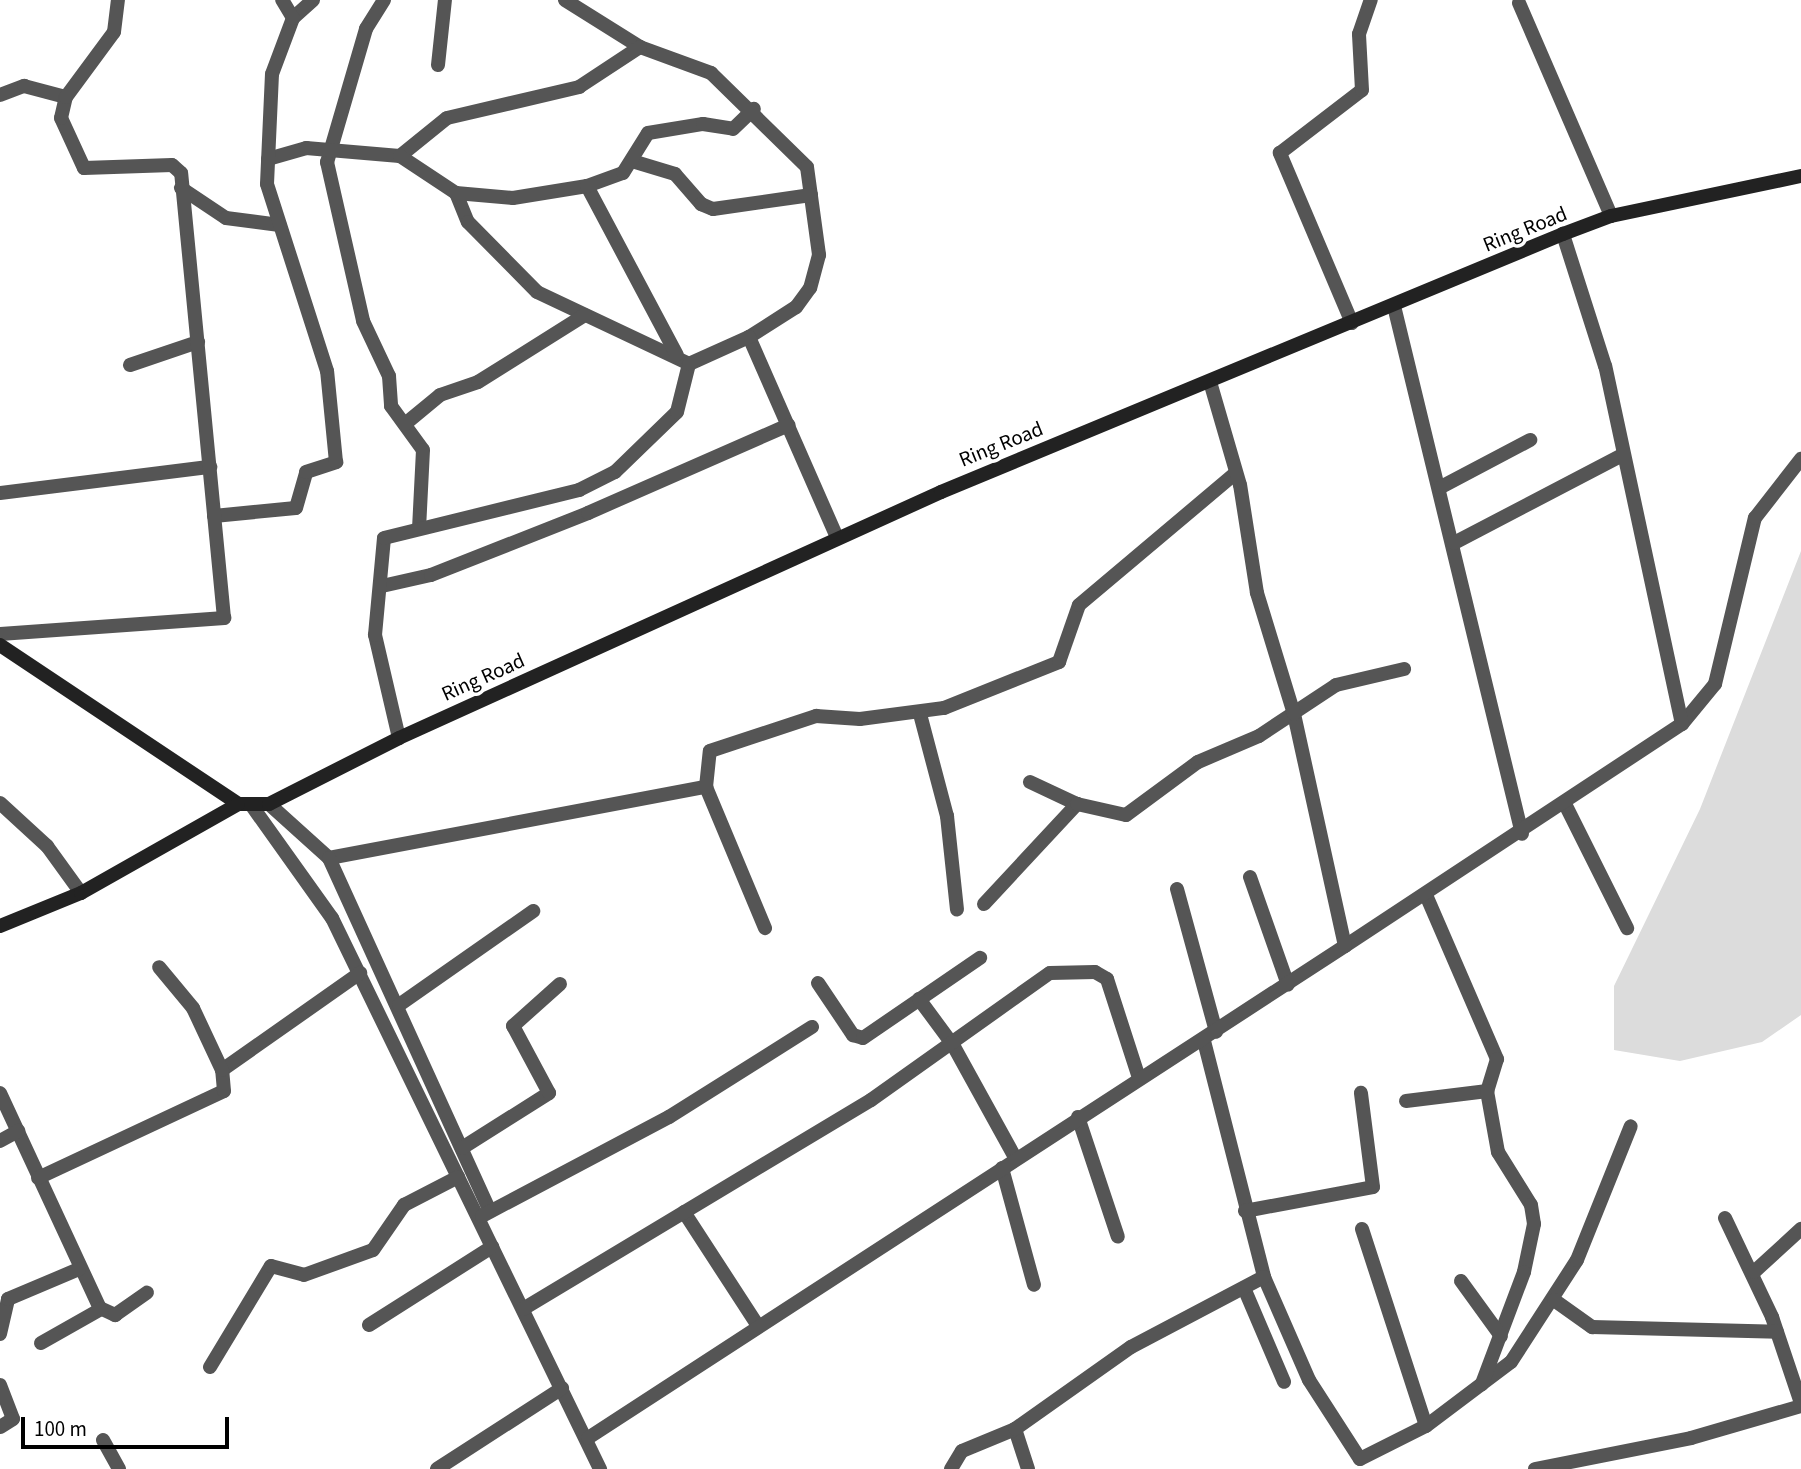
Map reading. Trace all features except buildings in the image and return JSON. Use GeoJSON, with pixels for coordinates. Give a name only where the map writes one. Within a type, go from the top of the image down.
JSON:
{"type":"FeatureCollection","features":[{"type":"Feature","properties":{"kind":"street"},"geometry":{"type":"LineString","coordinates":[[0,634],[219,622],[225,611],[198,342],[181,188],[176,166],[84,167],[61,118],[66,97],[114,32],[118,0]]}},
{"type":"Feature","properties":{"kind":"street"},"geometry":{"type":"LineString","coordinates":[[282,0],[293,18]]}},
{"type":"Feature","properties":{"kind":"street"},"geometry":{"type":"LineString","coordinates":[[214,516],[296,508],[306,472],[336,462],[327,371],[267,184],[272,74],[293,18],[313,0]]}},
{"type":"Feature","properties":{"kind":"street"},"geometry":{"type":"LineString","coordinates":[[384,0],[366,29],[329,151],[363,321],[389,376],[391,406],[423,450],[419,528]]}},
{"type":"Feature","properties":{"kind":"street"},"geometry":{"type":"LineString","coordinates":[[438,65],[445,0]]}},
{"type":"Feature","properties":{"kind":"street"},"geometry":{"type":"LineString","coordinates":[[456,193],[468,222],[529,286],[584,315],[683,359],[749,337],[796,307],[810,288],[819,255],[811,194],[803,159],[754,109],[711,72],[640,47],[565,0]]}},
{"type":"Feature","properties":{"kind":"street"},"geometry":{"type":"LineString","coordinates":[[1352,323],[1280,153],[1362,90],[1359,34],[1371,0]]}},
{"type":"Feature","properties":{"kind":"street"},"geometry":{"type":"LineString","coordinates":[[1519,3],[1611,216]]}},
{"type":"Feature","properties":{"kind":"street"},"geometry":{"type":"LineString","coordinates":[[400,156],[447,118],[579,87],[640,47]]}},
{"type":"Feature","properties":{"kind":"street"},"geometry":{"type":"LineString","coordinates":[[0,95],[24,86],[66,97]]}},
{"type":"Feature","properties":{"kind":"street"},"geometry":{"type":"LineString","coordinates":[[268,159],[306,148],[400,156],[456,193],[513,198],[587,186],[616,178],[632,161],[648,133],[703,124],[733,129],[754,109]]}},
{"type":"Feature","properties":{"kind":"street"},"geometry":{"type":"LineString","coordinates":[[632,161],[676,174],[701,204],[713,209],[811,194]]}},
{"type":"Feature","properties":{"kind":"street","name":"Ring Road"},"geometry":{"type":"LineString","coordinates":[[245,805],[270,804],[399,738],[837,537],[1211,385],[1563,234],[1611,216],[1801,176]]}},
{"type":"Feature","properties":{"kind":"street"},"geometry":{"type":"LineString","coordinates":[[399,738],[375,635],[382,586],[384,538],[579,490],[615,472],[677,412],[683,359],[587,186]]}},
{"type":"Feature","properties":{"kind":"street"},"geometry":{"type":"LineString","coordinates":[[181,188],[226,218],[280,225]]}},
{"type":"Feature","properties":{"kind":"street"},"geometry":{"type":"LineString","coordinates":[[1563,234],[1605,366],[1682,724]]}},
{"type":"Feature","properties":{"kind":"street"},"geometry":{"type":"LineString","coordinates":[[1394,306],[1441,487],[1522,834]]}},
{"type":"Feature","properties":{"kind":"street"},"geometry":{"type":"LineString","coordinates":[[405,424],[440,395],[478,382],[584,315]]}},
{"type":"Feature","properties":{"kind":"street"},"geometry":{"type":"LineString","coordinates":[[749,337],[837,537]]}},
{"type":"Feature","properties":{"kind":"street"},"geometry":{"type":"LineString","coordinates":[[130,365],[198,342]]}},
{"type":"Feature","properties":{"kind":"street"},"geometry":{"type":"LineString","coordinates":[[1211,385],[1236,473],[1257,593],[1294,714],[1345,946]]}},
{"type":"Feature","properties":{"kind":"street"},"geometry":{"type":"LineString","coordinates":[[382,586],[431,575],[588,513],[788,425]]}},
{"type":"Feature","properties":{"kind":"street"},"geometry":{"type":"LineString","coordinates":[[1441,487],[1530,440]]}},
{"type":"Feature","properties":{"kind":"street"},"geometry":{"type":"LineString","coordinates":[[1454,543],[1622,455]]}},
{"type":"Feature","properties":{"kind":"street"},"geometry":{"type":"LineString","coordinates":[[588,1438],[1078,1117],[1210,1036],[1345,946],[1522,834],[1682,724],[1714,684],[1755,518],[1801,459]]}},
{"type":"Feature","properties":{"kind":"street"},"geometry":{"type":"LineString","coordinates":[[0,493],[210,467]]}},
{"type":"Feature","properties":{"kind":"street"},"geometry":{"type":"LineString","coordinates":[[765,928],[706,786],[708,754],[739,737],[828,714],[920,714],[1059,662],[1079,605],[1236,473]]}},
{"type":"Feature","properties":{"kind":"street"},"geometry":{"type":"LineString","coordinates":[[0,645],[245,805],[297,862],[360,973],[458,1177],[484,1214]]}},
{"type":"Feature","properties":{"kind":"street"},"geometry":{"type":"LineString","coordinates":[[1030,782],[1077,804],[1126,815],[1198,762],[1294,714],[1345,681],[1404,669]]}},
{"type":"Feature","properties":{"kind":"street"},"geometry":{"type":"LineString","coordinates":[[920,714],[947,816],[957,909]]}},
{"type":"Feature","properties":{"kind":"street"},"geometry":{"type":"LineString","coordinates":[[330,858],[706,786]]}},
{"type":"Feature","properties":{"kind":"street"},"geometry":{"type":"LineString","coordinates":[[0,803],[47,846],[81,893]]}},
{"type":"Feature","properties":{"kind":"street"},"geometry":{"type":"LineString","coordinates":[[270,804],[330,858],[462,1148],[492,1247],[588,1438],[600,1469]]}},
{"type":"Feature","properties":{"kind":"street"},"geometry":{"type":"LineString","coordinates":[[984,904],[1077,804]]}},
{"type":"Feature","properties":{"kind":"street"},"geometry":{"type":"LineString","coordinates":[[1565,804],[1627,928]]}},
{"type":"Feature","properties":{"kind":"street"},"geometry":{"type":"LineString","coordinates":[[0,926],[81,893],[245,805]]}},
{"type":"Feature","properties":{"kind":"street"},"geometry":{"type":"LineString","coordinates":[[1250,877],[1289,985]]}},
{"type":"Feature","properties":{"kind":"street"},"geometry":{"type":"LineString","coordinates":[[1177,889],[1245,1211],[1265,1277],[1309,1380],[1360,1464],[1426,1426],[1511,1362],[1554,1300],[1577,1260],[1631,1126]]}},
{"type":"Feature","properties":{"kind":"street"},"geometry":{"type":"LineString","coordinates":[[1426,895],[1497,1059],[1487,1091],[1498,1152],[1531,1205],[1534,1224],[1500,1336],[1482,1384]]}},
{"type":"Feature","properties":{"kind":"street"},"geometry":{"type":"LineString","coordinates":[[399,1005],[533,911]]}},
{"type":"Feature","properties":{"kind":"street"},"geometry":{"type":"LineString","coordinates":[[818,983],[859,1038],[980,958]]}},
{"type":"Feature","properties":{"kind":"street"},"geometry":{"type":"LineString","coordinates":[[38,1178],[220,1094],[222,1070],[193,1008],[159,967]]}},
{"type":"Feature","properties":{"kind":"street"},"geometry":{"type":"LineString","coordinates":[[523,1309],[953,1045],[1041,978],[1096,972],[1110,984],[1139,1078]]}},
{"type":"Feature","properties":{"kind":"street"},"geometry":{"type":"LineString","coordinates":[[222,1070],[360,973]]}},
{"type":"Feature","properties":{"kind":"street"},"geometry":{"type":"LineString","coordinates":[[462,1148],[549,1093],[513,1026],[560,984]]}},
{"type":"Feature","properties":{"kind":"street"},"geometry":{"type":"LineString","coordinates":[[919,999],[953,1045],[1016,1159]]}},
{"type":"Feature","properties":{"kind":"street"},"geometry":{"type":"LineString","coordinates":[[484,1214],[669,1117],[813,1027]]}},
{"type":"Feature","properties":{"kind":"street"},"geometry":{"type":"LineString","coordinates":[[1406,1101],[1487,1091]]}},
{"type":"Feature","properties":{"kind":"street"},"geometry":{"type":"LineString","coordinates":[[0,1093],[79,1269],[101,1309],[115,1315],[147,1293]]}},
{"type":"Feature","properties":{"kind":"street"},"geometry":{"type":"LineString","coordinates":[[1245,1211],[1373,1187],[1361,1093]]}},
{"type":"Feature","properties":{"kind":"street"},"geometry":{"type":"LineString","coordinates":[[1078,1117],[1118,1237]]}},
{"type":"Feature","properties":{"kind":"street"},"geometry":{"type":"LineString","coordinates":[[0,1141],[18,1132]]}},
{"type":"Feature","properties":{"kind":"street"},"geometry":{"type":"LineString","coordinates":[[1002,1168],[1034,1285]]}},
{"type":"Feature","properties":{"kind":"street"},"geometry":{"type":"LineString","coordinates":[[210,1367],[271,1266],[302,1276],[373,1250],[404,1205],[458,1177]]}},
{"type":"Feature","properties":{"kind":"street"},"geometry":{"type":"LineString","coordinates":[[684,1212],[758,1326]]}},
{"type":"Feature","properties":{"kind":"street"},"geometry":{"type":"LineString","coordinates":[[1535,1469],[1692,1438],[1801,1405],[1754,1272],[1725,1218]]}},
{"type":"Feature","properties":{"kind":"street"},"geometry":{"type":"LineString","coordinates":[[1362,1229],[1426,1426]]}},
{"type":"Feature","properties":{"kind":"street"},"geometry":{"type":"LineString","coordinates":[[1754,1272],[1801,1229]]}},
{"type":"Feature","properties":{"kind":"street"},"geometry":{"type":"LineString","coordinates":[[369,1325],[492,1247]]}},
{"type":"Feature","properties":{"kind":"street"},"geometry":{"type":"LineString","coordinates":[[0,1334],[8,1299],[79,1269]]}},
{"type":"Feature","properties":{"kind":"street"},"geometry":{"type":"LineString","coordinates":[[951,1469],[962,1451],[1014,1429],[1131,1347],[1265,1277]]}},
{"type":"Feature","properties":{"kind":"street"},"geometry":{"type":"LineString","coordinates":[[1461,1281],[1500,1336]]}},
{"type":"Feature","properties":{"kind":"street"},"geometry":{"type":"LineString","coordinates":[[1244,1288],[1284,1382]]}},
{"type":"Feature","properties":{"kind":"street"},"geometry":{"type":"LineString","coordinates":[[1554,1300],[1592,1326],[1777,1332]]}},
{"type":"Feature","properties":{"kind":"street"},"geometry":{"type":"LineString","coordinates":[[41,1343],[101,1309]]}},
{"type":"Feature","properties":{"kind":"street"},"geometry":{"type":"LineString","coordinates":[[0,1385],[13,1419],[0,1427]]}},
{"type":"Feature","properties":{"kind":"street"},"geometry":{"type":"LineString","coordinates":[[438,1469],[562,1388]]}},
{"type":"Feature","properties":{"kind":"street"},"geometry":{"type":"LineString","coordinates":[[1014,1429],[1028,1469]]}},
{"type":"Feature","properties":{"kind":"street"},"geometry":{"type":"LineString","coordinates":[[103,1440],[120,1469]]}},
{"type":"Feature","properties":{"kind":"shaded area"},"geometry":{"type":"Polygon","coordinates":[[[1801,551],[1801,1015],[1762,1042],[1680,1061],[1614,1050],[1614,986],[1700,809],[1801,551]]]}}]}
